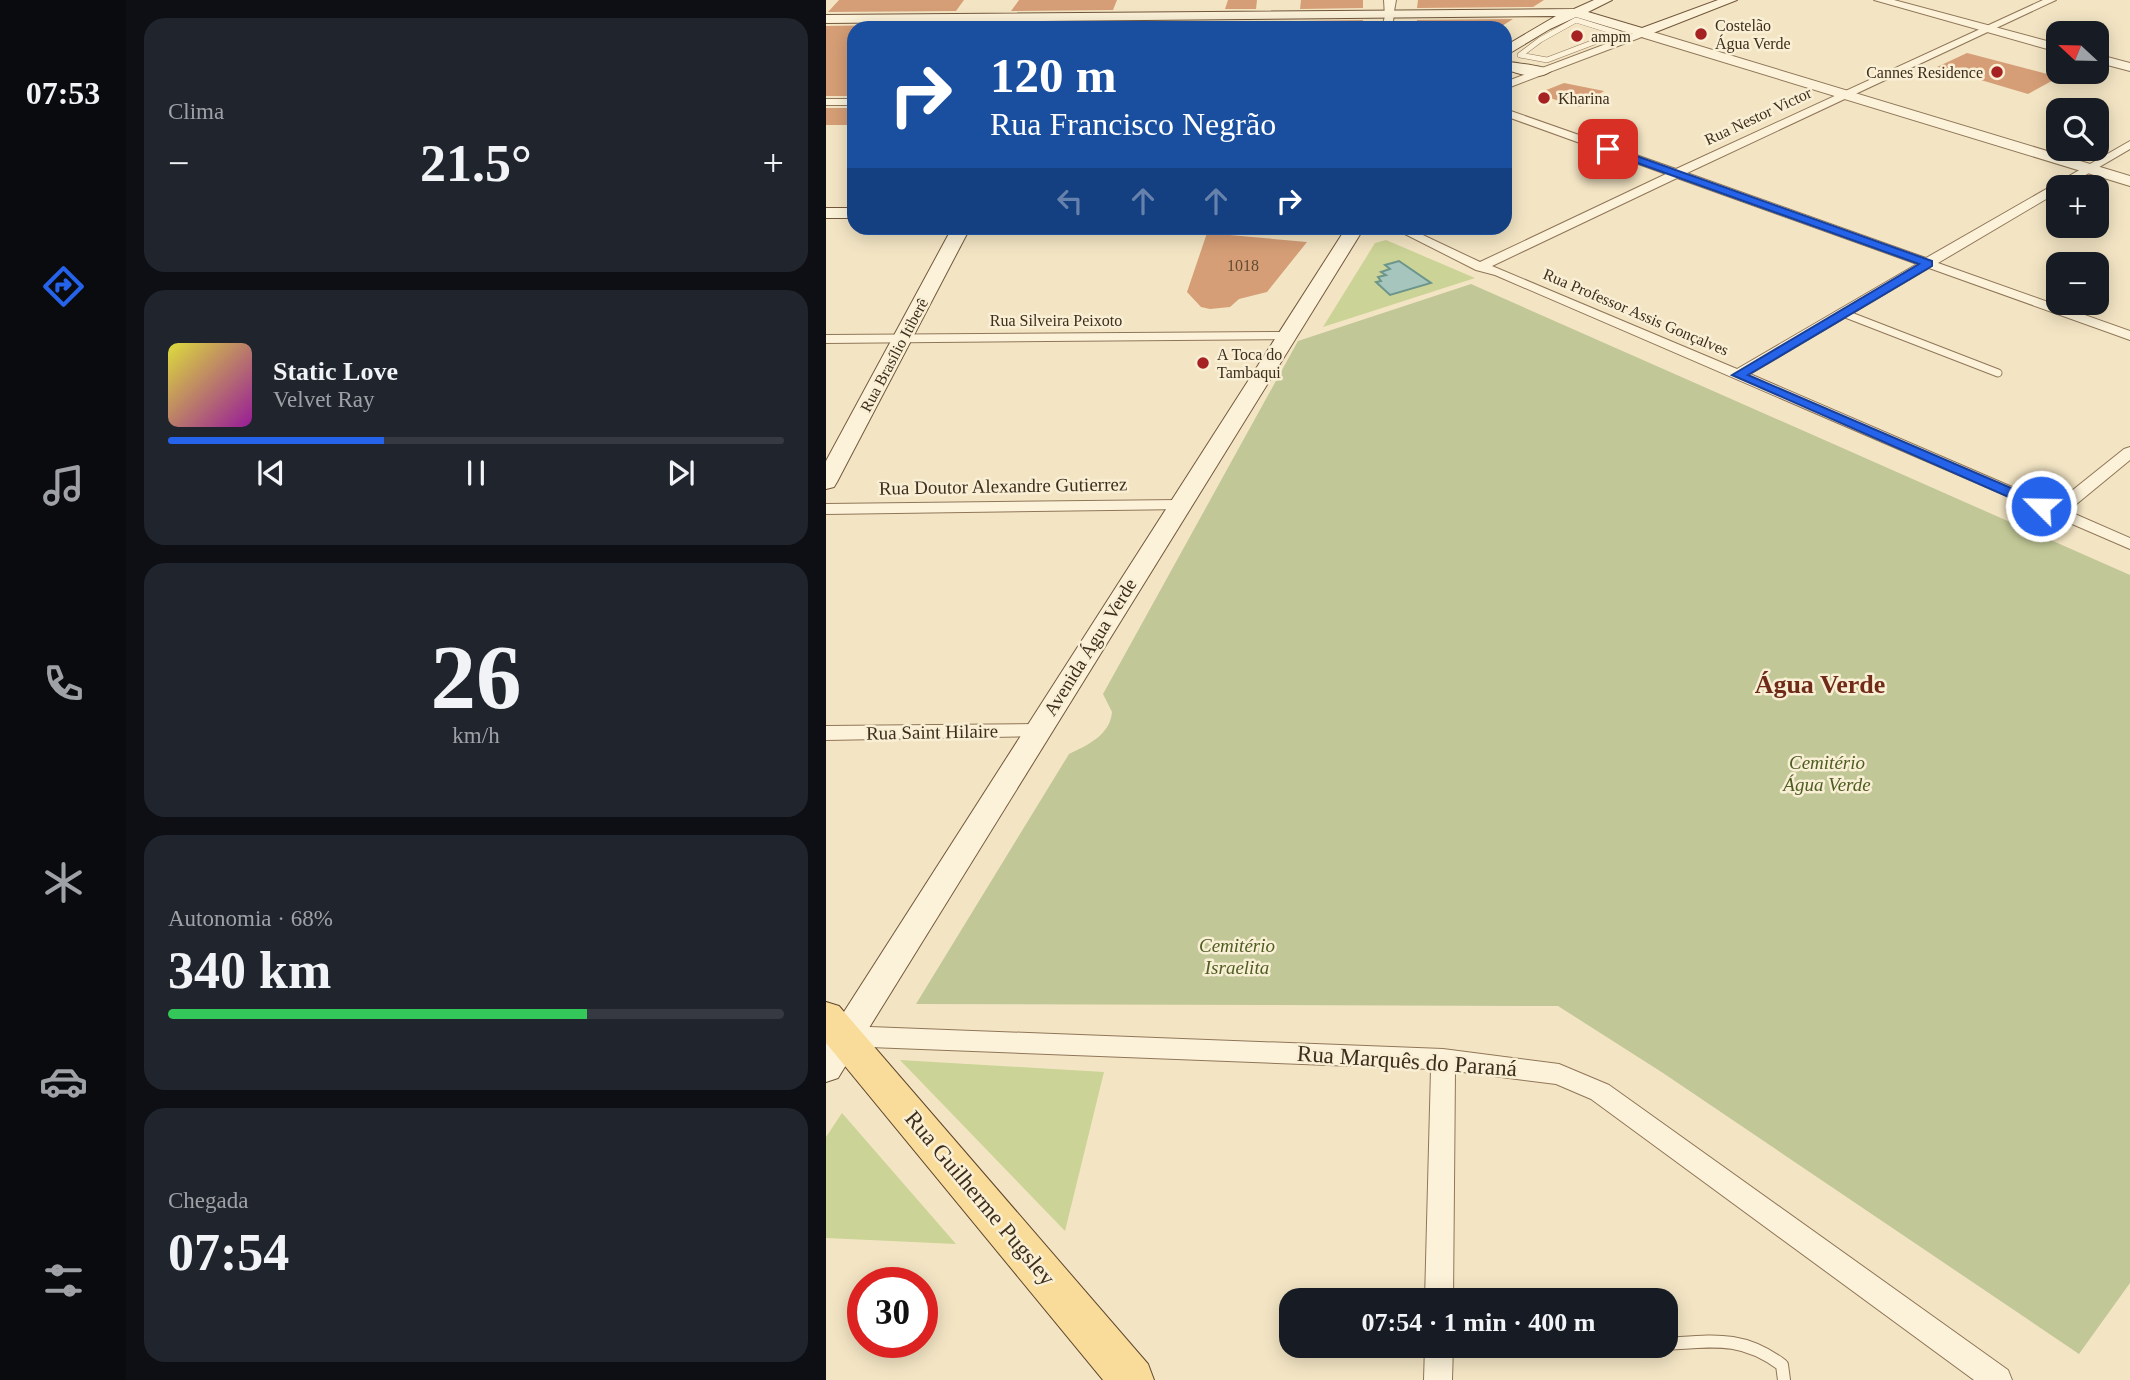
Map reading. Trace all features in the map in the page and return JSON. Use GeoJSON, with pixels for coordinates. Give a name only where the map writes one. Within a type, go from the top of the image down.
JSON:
{"type":"FeatureCollection","features":[{"type":"Feature","properties":{"kind":"main road"},"geometry":{"type":"LineString","coordinates":[[1072,21],[1083,0]]}},
{"type":"Feature","properties":{"kind":"main road"},"geometry":{"type":"LineString","coordinates":[[1512,47],[1572,12],[1605,0]]}},
{"type":"Feature","properties":{"kind":"main road"},"geometry":{"type":"LineString","coordinates":[[1111,21],[1572,12],[1643,33],[1730,0]]}},
{"type":"Feature","properties":{"kind":"main road"},"geometry":{"type":"LineString","coordinates":[[826,19],[989,21]]}},
{"type":"Feature","properties":{"kind":"main road"},"geometry":{"type":"LineString","coordinates":[[1512,67],[1526,71],[1545,71]]}},
{"type":"Feature","properties":{"kind":"main road"},"geometry":{"type":"LineString","coordinates":[[826,213],[847,213]]}},
{"type":"Feature","properties":{"kind":"main road","name":"Rua Brasílio Itiberê"},"geometry":{"type":"LineString","coordinates":[[826,482],[957,235]]}},
{"type":"Feature","properties":{"kind":"main road","name":"Avenida Água Verde"},"geometry":{"type":"LineString","coordinates":[[832,1041],[1037,731],[1351,235]]}},
{"type":"Feature","properties":{"kind":"main road","name":"Rua Guilherme Pugsley"},"geometry":{"type":"LineString","coordinates":[[832,1041],[1132,1380]]}},
{"type":"Feature","properties":{"kind":"street"},"geometry":{"type":"LineString","coordinates":[[1880,0],[2046,45]]}},
{"type":"Feature","properties":{"kind":"street","name":"Rua Nestor Victor"},"geometry":{"type":"LineString","coordinates":[[1482,267],[1499,256],[2049,0]]}},
{"type":"Feature","properties":{"kind":"street"},"geometry":{"type":"LineString","coordinates":[[1512,83],[1643,33],[2130,181]]}},
{"type":"Feature","properties":{"kind":"street"},"geometry":{"type":"LineString","coordinates":[[2109,61],[2130,67]]}},
{"type":"Feature","properties":{"kind":"street"},"geometry":{"type":"LineString","coordinates":[[826,102],[847,102]]}},
{"type":"Feature","properties":{"kind":"street"},"geometry":{"type":"LineString","coordinates":[[1512,115],[2130,336]]}},
{"type":"Feature","properties":{"kind":"street"},"geometry":{"type":"LineString","coordinates":[[1738,375],[2130,144]]}},
{"type":"Feature","properties":{"kind":"street","name":"Rua Professor Assis Gonçalves"},"geometry":{"type":"LineString","coordinates":[[1414,235],[1482,267],[1500,272],[2130,544]]}},
{"type":"Feature","properties":{"kind":"street","name":"Rua Silveira Peixoto"},"geometry":{"type":"LineString","coordinates":[[826,339],[1287,336]]}},
{"type":"Feature","properties":{"kind":"street"},"geometry":{"type":"LineString","coordinates":[[2056,512],[2130,453]]}},
{"type":"Feature","properties":{"kind":"street","name":"Rua Doutor Alexandre Gutierrez"},"geometry":{"type":"LineString","coordinates":[[826,509],[1180,505]]}},
{"type":"Feature","properties":{"kind":"street","name":"Rua Saint Hilaire"},"geometry":{"type":"LineString","coordinates":[[826,733],[1037,731]]}},
{"type":"Feature","properties":{"kind":"street","name":"Rua Marquês do Paraná"},"geometry":{"type":"LineString","coordinates":[[832,1041],[1443,1059],[1559,1074],[1600,1092],[1998,1380]]}},
{"type":"Feature","properties":{"kind":"street"},"geometry":{"type":"LineString","coordinates":[[1440,1288],[1443,1059]]}},
{"type":"Feature","properties":{"kind":"street"},"geometry":{"type":"LineString","coordinates":[[1438,1380],[1439,1358]]}},
{"type":"Feature","properties":{"kind":"lane"},"geometry":{"type":"LineString","coordinates":[[1577,20],[1618,33],[1547,60],[1520,55],[1540,40],[1577,20]]}},
{"type":"Feature","properties":{"kind":"lane"},"geometry":{"type":"LineString","coordinates":[[1843,313],[1997,373]]}},
{"type":"Feature","properties":{"kind":"lane"},"geometry":{"type":"LineString","coordinates":[[1678,1344],[1741,1341],[1763,1349],[1782,1365],[1784,1380]]}},
{"type":"Feature","properties":{"kind":"green space"},"geometry":{"type":"Polygon","coordinates":[[[1386,240],[1475,278],[1323,327],[1375,243],[1386,240]],[[1391,269],[1382,281],[1391,295],[1431,283],[1391,269]]]}},
{"type":"Feature","properties":{"kind":"green space","name":"Cemitério Água Verde"},"geometry":{"type":"Polygon","coordinates":[[[1471,284],[2130,575],[2130,1283],[2079,1354],[1663,1073],[1558,1006],[916,1004],[1069,754],[1090,743],[1107,727],[1112,712],[1103,694],[1298,341],[1471,284]]]}},
{"type":"Feature","properties":{"kind":"green space"},"geometry":{"type":"Polygon","coordinates":[[[900,1060],[1104,1072],[1065,1231],[900,1060]]]}},
{"type":"Feature","properties":{"kind":"green space"},"geometry":{"type":"Polygon","coordinates":[[[842,1113],[956,1244],[826,1238],[826,1137],[842,1113]]]}},
{"type":"Feature","properties":{"kind":"water"},"geometry":{"type":"Polygon","coordinates":[[[1399,261],[1431,283],[1390,295],[1376,282],[1381,281],[1378,277],[1386,275],[1381,272],[1390,269],[1385,265],[1399,261]]]}},
{"type":"Feature","properties":{"kind":"building"},"geometry":{"type":"Polygon","coordinates":[[[839,0],[964,0],[956,11],[828,12],[839,0]]]}},
{"type":"Feature","properties":{"kind":"building"},"geometry":{"type":"Polygon","coordinates":[[[1019,0],[1117,0],[1113,10],[1011,11],[1019,0]]]}},
{"type":"Feature","properties":{"kind":"building"},"geometry":{"type":"Polygon","coordinates":[[[1228,0],[1257,0],[1256,9],[1225,9],[1228,0]]]}},
{"type":"Feature","properties":{"kind":"building"},"geometry":{"type":"Polygon","coordinates":[[[1301,0],[1363,0],[1363,8],[1300,9],[1301,0]]]}},
{"type":"Feature","properties":{"kind":"building"},"geometry":{"type":"Polygon","coordinates":[[[1418,0],[1544,0],[1533,7],[1417,8],[1418,0]]]}},
{"type":"Feature","properties":{"kind":"building"},"geometry":{"type":"Polygon","coordinates":[[[1513,19],[1510,21],[1417,20],[1513,19]]]}},
{"type":"Feature","properties":{"kind":"building"},"geometry":{"type":"Polygon","coordinates":[[[1363,20],[1363,21],[1299,21],[1363,20]]]}},
{"type":"Feature","properties":{"kind":"building"},"geometry":{"type":"Polygon","coordinates":[[[826,26],[847,26],[847,96],[826,96],[826,26]]]}},
{"type":"Feature","properties":{"kind":"building","name":"Cannes Residence"},"geometry":{"type":"Polygon","coordinates":[[[1967,53],[2046,74],[2046,84],[2028,94],[1937,67],[1967,53]]]}},
{"type":"Feature","properties":{"kind":"building"},"geometry":{"type":"Polygon","coordinates":[[[1564,83],[1604,91],[1580,107],[1536,94],[1564,83]]]}},
{"type":"Feature","properties":{"kind":"building"},"geometry":{"type":"Polygon","coordinates":[[[826,108],[847,108],[847,125],[826,125],[826,108]]]}},
{"type":"Feature","properties":{"kind":"building"},"geometry":{"type":"Polygon","coordinates":[[[1206,235],[1307,242],[1267,292],[1239,299],[1230,307],[1210,309],[1201,307],[1187,292],[1206,235]]]}},
{"type":"Feature","properties":{"kind":"place","name":"Costelão Água Verde"},"geometry":{"type":"Point","coordinates":[1701,34]}},
{"type":"Feature","properties":{"kind":"place","name":"ampm"},"geometry":{"type":"Point","coordinates":[1577,36]}},
{"type":"Feature","properties":{"kind":"place","name":"Cannes Residence"},"geometry":{"type":"Point","coordinates":[1997,72]}},
{"type":"Feature","properties":{"kind":"place","name":"Kharina"},"geometry":{"type":"Point","coordinates":[1544,98]}},
{"type":"Feature","properties":{"kind":"place","name":"A Toca do Tambaqui"},"geometry":{"type":"Point","coordinates":[1203,363]}},
{"type":"Feature","properties":{"kind":"district","name":"Água Verde"},"geometry":{"type":"Point","coordinates":[1820,684]}},
{"type":"Feature","properties":{"kind":"route"},"geometry":{"type":"LineString","coordinates":[[1608,149],[1928,263],[1738,375],[2041,506]]}},
{"type":"Feature","properties":{"kind":"park label","name":"Cemitério Israelita"},"geometry":{"type":"Point","coordinates":[1237,956]}}]}
